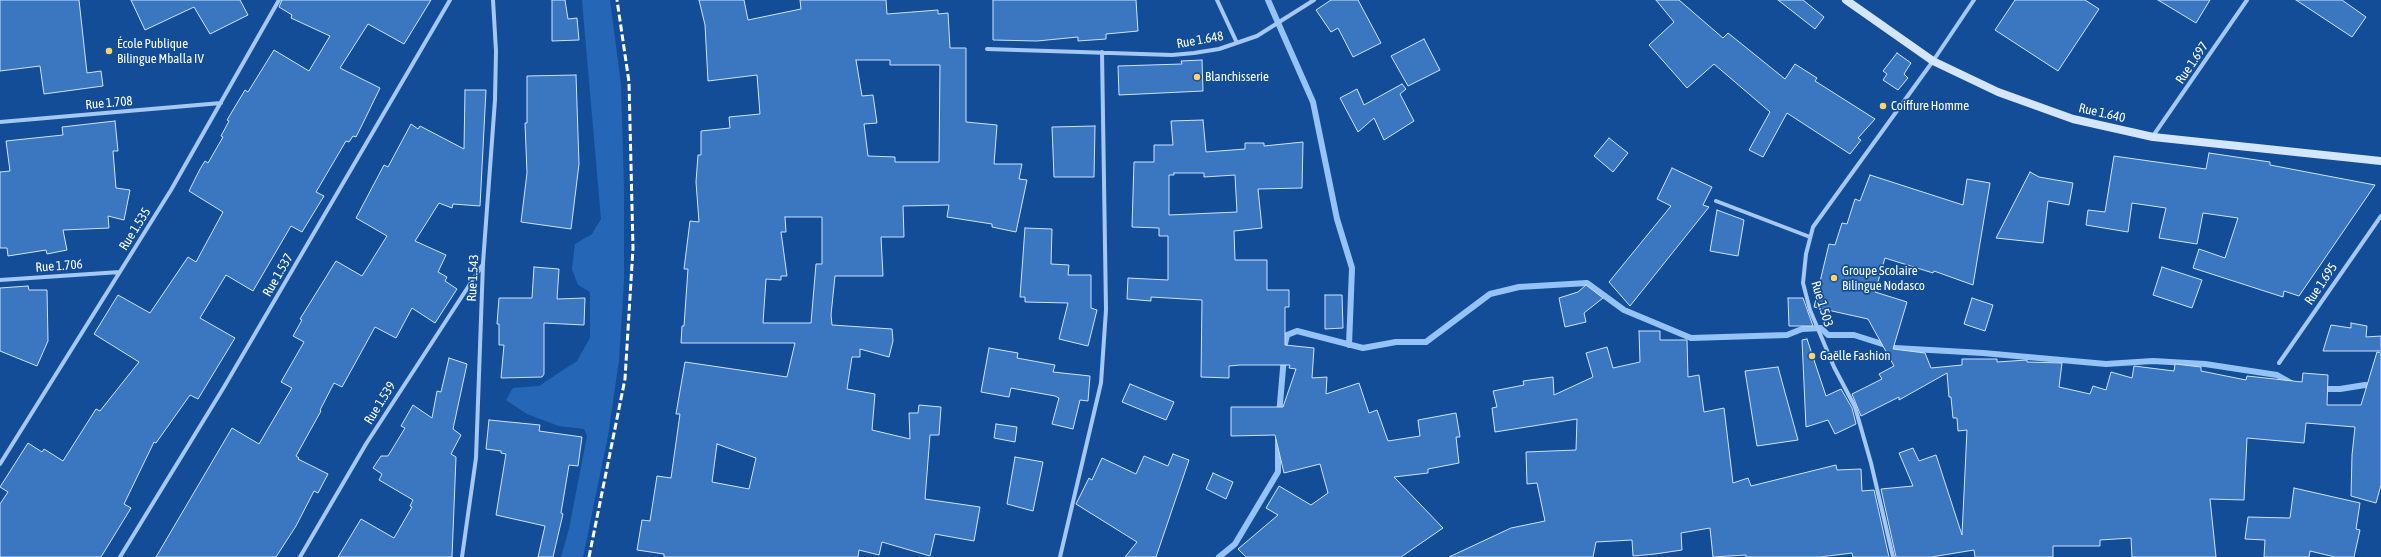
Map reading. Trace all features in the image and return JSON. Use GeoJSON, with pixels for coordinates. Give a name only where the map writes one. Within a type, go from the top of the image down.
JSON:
{"type":"FeatureCollection","features":[{"type":"Feature","properties":{"kind":"street","name":"Rue 1.535"},"geometry":{"type":"LineString","coordinates":[[0,464],[120,272],[221,103],[279,0]]}},
{"type":"Feature","properties":{"kind":"street","name":"Rue 1.537"},"geometry":{"type":"LineString","coordinates":[[120,557],[224,387],[450,0]]}},
{"type":"Feature","properties":{"kind":"street","name":"Rue 1.543"},"geometry":{"type":"LineString","coordinates":[[462,557],[476,458],[483,263],[495,100],[496,51],[493,0]]}},
{"type":"Feature","properties":{"kind":"street"},"geometry":{"type":"LineString","coordinates":[[1217,0],[1237,43]]}},
{"type":"Feature","properties":{"kind":"street","name":"Rue 1.648"},"geometry":{"type":"LineString","coordinates":[[987,49],[1172,55],[1219,49],[1257,36],[1314,0]]}},
{"type":"Feature","properties":{"kind":"street","name":"Rue 1.640"},"geometry":{"type":"LineString","coordinates":[[1846,0],[1933,61],[1998,92],[2073,119],[2153,137],[2381,161]]}},
{"type":"Feature","properties":{"kind":"street","name":"Rue 1.503"},"geometry":{"type":"LineString","coordinates":[[1893,557],[1871,462],[1855,407],[1834,367],[1810,310],[1803,283],[1806,254],[1813,227],[1933,61],[1974,0]]}},
{"type":"Feature","properties":{"kind":"street","name":"Rue 1.697"},"geometry":{"type":"LineString","coordinates":[[2153,137],[2246,0]]}},
{"type":"Feature","properties":{"kind":"street"},"geometry":{"type":"LineString","coordinates":[[1060,557],[1100,383],[1106,310],[1102,52]]}},
{"type":"Feature","properties":{"kind":"street","name":"Rue 1.708"},"geometry":{"type":"LineString","coordinates":[[0,122],[221,103]]}},
{"type":"Feature","properties":{"kind":"street"},"geometry":{"type":"LineString","coordinates":[[1716,201],[1810,237]]}},
{"type":"Feature","properties":{"kind":"street","name":"Rue 1.695"},"geometry":{"type":"LineString","coordinates":[[2279,363],[2381,216]]}},
{"type":"Feature","properties":{"kind":"street","name":"Rue 1.539"},"geometry":{"type":"LineString","coordinates":[[300,557],[366,444],[483,263]]}},
{"type":"Feature","properties":{"kind":"street","name":"Rue 1.706"},"geometry":{"type":"LineString","coordinates":[[0,280],[120,272]]}},
{"type":"Feature","properties":{"kind":"shaded area"},"geometry":{"type":"Polygon","coordinates":[[[582,0],[610,0],[621,85],[624,190],[624,281],[619,360],[608,436],[583,557],[561,557],[569,529],[587,436],[584,429],[559,426],[527,414],[506,400],[513,388],[539,386],[577,361],[590,338],[590,292],[578,285],[572,269],[575,244],[592,234],[601,219],[582,0]]]}},
{"type":"Feature","properties":{"kind":"building"},"geometry":{"type":"Polygon","coordinates":[[[0,0],[79,0],[87,73],[101,71],[103,86],[44,94],[40,66],[0,71],[0,0]]]}},
{"type":"Feature","properties":{"kind":"building"},"geometry":{"type":"Polygon","coordinates":[[[131,0],[240,0],[248,15],[210,34],[194,7],[145,30],[131,0]]]}},
{"type":"Feature","properties":{"kind":"building"},"geometry":{"type":"Polygon","coordinates":[[[282,0],[431,0],[404,44],[368,24],[340,68],[380,88],[365,119],[356,137],[353,136],[349,142],[346,141],[316,192],[324,196],[302,232],[291,226],[253,291],[226,275],[200,318],[235,338],[198,399],[190,395],[156,443],[154,442],[124,504],[131,508],[101,557],[0,557],[0,504],[8,492],[0,487],[28,443],[42,452],[44,449],[63,461],[96,409],[100,411],[139,362],[94,334],[118,295],[150,313],[188,257],[196,262],[223,212],[189,191],[205,161],[208,163],[223,137],[221,136],[229,121],[227,120],[245,90],[248,92],[274,50],[309,71],[330,36],[291,18],[292,15],[279,7],[282,0]]]}},
{"type":"Feature","properties":{"kind":"building"},"geometry":{"type":"Polygon","coordinates":[[[552,0],[565,0],[568,19],[577,18],[579,40],[552,41],[552,0]]]}},
{"type":"Feature","properties":{"kind":"building"},"geometry":{"type":"Polygon","coordinates":[[[699,0],[744,0],[748,20],[801,9],[800,0],[886,0],[887,14],[938,10],[938,14],[948,13],[950,48],[966,48],[966,122],[997,125],[994,164],[1022,164],[1019,179],[1027,180],[1016,232],[992,227],[992,224],[947,217],[949,205],[903,206],[904,237],[881,237],[883,276],[835,276],[831,315],[832,325],[892,329],[893,341],[889,357],[860,349],[860,357],[852,357],[847,389],[875,394],[872,430],[910,439],[909,413],[918,413],[919,405],[941,407],[939,435],[930,435],[925,499],[980,507],[974,541],[935,534],[930,556],[882,542],[879,555],[859,550],[858,557],[664,557],[664,554],[637,550],[642,520],[650,521],[657,476],[671,478],[680,414],[676,414],[685,362],[787,377],[795,343],[681,343],[682,326],[684,326],[688,269],[684,269],[690,221],[699,222],[696,182],[698,155],[701,155],[701,131],[730,128],[729,117],[760,114],[757,75],[708,81],[705,25],[699,0]],[[856,60],[862,96],[873,95],[877,123],[864,124],[868,156],[895,157],[895,162],[939,162],[940,65],[890,65],[890,60],[856,60]],[[785,217],[786,232],[781,232],[787,276],[781,276],[781,280],[766,279],[763,323],[811,323],[816,264],[822,264],[822,217],[785,217]],[[717,444],[712,482],[749,489],[756,458],[717,444]]]}},
{"type":"Feature","properties":{"kind":"building"},"geometry":{"type":"Polygon","coordinates":[[[993,0],[1136,0],[1138,31],[1106,34],[1106,39],[1078,41],[1078,37],[1037,41],[993,40],[993,0]]]}},
{"type":"Feature","properties":{"kind":"building"},"geometry":{"type":"Polygon","coordinates":[[[1331,0],[1358,0],[1381,43],[1353,57],[1338,28],[1331,32],[1316,10],[1331,0]]]}},
{"type":"Feature","properties":{"kind":"building"},"geometry":{"type":"Polygon","coordinates":[[[1656,0],[1679,0],[1723,38],[1728,33],[1785,79],[1795,64],[1817,78],[1815,81],[1875,119],[1858,138],[1861,140],[1850,154],[1787,113],[1763,157],[1749,150],[1770,112],[1714,64],[1687,88],[1649,45],[1674,22],[1656,0]]]}},
{"type":"Feature","properties":{"kind":"building"},"geometry":{"type":"Polygon","coordinates":[[[1778,0],[1803,0],[1824,17],[1815,29],[1778,0]]]}},
{"type":"Feature","properties":{"kind":"building"},"geometry":{"type":"Polygon","coordinates":[[[2015,0],[2085,0],[2099,9],[2058,71],[1995,30],[2015,0]]]}},
{"type":"Feature","properties":{"kind":"building"},"geometry":{"type":"Polygon","coordinates":[[[2158,0],[2210,0],[2196,23],[2158,0]]]}},
{"type":"Feature","properties":{"kind":"building"},"geometry":{"type":"Polygon","coordinates":[[[2296,0],[2342,0],[2366,17],[2352,37],[2296,0]]]}},
{"type":"Feature","properties":{"kind":"building"},"geometry":{"type":"Polygon","coordinates":[[[1424,39],[1440,70],[1408,86],[1391,56],[1424,39]]]}},
{"type":"Feature","properties":{"kind":"building"},"geometry":{"type":"Polygon","coordinates":[[[1897,53],[1911,63],[1904,74],[1908,78],[1898,90],[1883,80],[1887,74],[1883,71],[1897,53]]]}},
{"type":"Feature","properties":{"kind":"building"},"geometry":{"type":"Polygon","coordinates":[[[1202,60],[1203,91],[1119,95],[1118,66],[1182,64],[1181,61],[1202,60]]]}},
{"type":"Feature","properties":{"kind":"building"},"geometry":{"type":"Polygon","coordinates":[[[576,75],[579,164],[571,229],[521,222],[527,173],[525,123],[527,123],[527,76],[576,75]]]}},
{"type":"Feature","properties":{"kind":"building"},"geometry":{"type":"Polygon","coordinates":[[[1402,84],[1406,89],[1400,94],[1414,121],[1384,140],[1374,118],[1358,132],[1340,98],[1357,89],[1364,105],[1402,84]]]}},
{"type":"Feature","properties":{"kind":"building"},"geometry":{"type":"Polygon","coordinates":[[[465,90],[486,90],[480,206],[453,204],[452,208],[439,203],[415,241],[446,255],[438,272],[447,277],[445,281],[457,289],[435,323],[412,308],[396,338],[375,327],[342,387],[334,383],[320,410],[321,411],[296,456],[299,458],[298,459],[328,474],[318,493],[314,491],[296,526],[276,557],[156,557],[232,428],[259,444],[292,388],[281,382],[304,342],[293,336],[302,320],[300,319],[336,261],[362,276],[387,236],[356,218],[384,165],[388,167],[411,124],[418,129],[420,126],[464,149],[465,90]]]}},
{"type":"Feature","properties":{"kind":"building"},"geometry":{"type":"Polygon","coordinates":[[[1203,120],[1206,152],[1245,149],[1245,143],[1264,143],[1264,146],[1303,142],[1302,188],[1258,189],[1262,228],[1234,231],[1235,260],[1267,260],[1267,290],[1289,290],[1289,307],[1285,307],[1285,345],[1314,348],[1312,378],[1327,377],[1326,394],[1359,383],[1369,413],[1377,410],[1388,441],[1420,436],[1418,420],[1456,413],[1460,437],[1456,437],[1459,463],[1428,469],[1428,473],[1394,477],[1443,528],[1401,557],[1246,557],[1238,549],[1278,515],[1266,508],[1279,486],[1311,505],[1328,493],[1320,464],[1284,473],[1275,435],[1231,436],[1231,407],[1283,407],[1296,369],[1289,368],[1290,365],[1240,365],[1229,366],[1229,378],[1201,377],[1202,300],[1151,297],[1151,301],[1127,299],[1128,278],[1168,280],[1168,236],[1159,236],[1159,228],[1132,227],[1134,162],[1154,162],[1154,145],[1173,145],[1171,121],[1203,120]],[[1174,173],[1174,175],[1169,175],[1169,215],[1237,212],[1235,175],[1204,177],[1204,173],[1174,173]]]}},
{"type":"Feature","properties":{"kind":"building"},"geometry":{"type":"Polygon","coordinates":[[[115,121],[118,151],[113,151],[116,188],[130,190],[124,220],[108,216],[109,228],[63,230],[67,250],[47,254],[46,250],[8,256],[7,248],[0,248],[0,172],[10,171],[6,141],[63,135],[62,127],[115,121]]]}},
{"type":"Feature","properties":{"kind":"building"},"geometry":{"type":"Polygon","coordinates":[[[1095,126],[1094,177],[1054,177],[1052,127],[1095,126]]]}},
{"type":"Feature","properties":{"kind":"building"},"geometry":{"type":"Polygon","coordinates":[[[1609,138],[1628,153],[1613,172],[1594,156],[1609,138]]]}},
{"type":"Feature","properties":{"kind":"building"},"geometry":{"type":"Polygon","coordinates":[[[2209,153],[2270,162],[2270,165],[2375,185],[2299,296],[2284,291],[2283,297],[2193,268],[2199,249],[2225,258],[2238,218],[2203,213],[2197,244],[2159,238],[2166,208],[2132,203],[2128,232],[2086,225],[2088,210],[2105,212],[2114,156],[2206,169],[2209,153]]]}},
{"type":"Feature","properties":{"kind":"building"},"geometry":{"type":"Polygon","coordinates":[[[1672,168],[1712,187],[1703,205],[1709,207],[1630,306],[1609,282],[1671,206],[1657,199],[1672,168]]]}},
{"type":"Feature","properties":{"kind":"building"},"geometry":{"type":"Polygon","coordinates":[[[2030,172],[2039,177],[2073,183],[2069,205],[2048,201],[2043,243],[1996,238],[2030,172]]]}},
{"type":"Feature","properties":{"kind":"building"},"geometry":{"type":"Polygon","coordinates":[[[1870,175],[1963,205],[1967,179],[1990,183],[1973,285],[1934,271],[1933,273],[1885,258],[1875,292],[1907,302],[1893,349],[1925,353],[1931,368],[1962,365],[1962,359],[1997,359],[1997,362],[2027,360],[2027,362],[2062,363],[2059,387],[2090,394],[2093,386],[2106,390],[2111,372],[2132,378],[2134,366],[2174,371],[2175,364],[2201,367],[2201,371],[2246,380],[2247,376],[2302,382],[2303,373],[2328,375],[2327,405],[2361,405],[2377,352],[2381,353],[2381,485],[2376,503],[2351,496],[2352,455],[2355,427],[2306,423],[2304,443],[2247,438],[2244,500],[2210,499],[2216,557],[2132,557],[2131,538],[2100,540],[2100,546],[2053,546],[2053,557],[1975,557],[1974,550],[1931,557],[1896,557],[1881,489],[1913,486],[1899,453],[1913,448],[1919,461],[1936,455],[1962,535],[1967,430],[1958,431],[1957,418],[1953,418],[1947,373],[1899,400],[1899,397],[1861,416],[1852,394],[1882,379],[1879,374],[1894,366],[1868,319],[1814,307],[1829,244],[1835,245],[1842,223],[1847,224],[1855,199],[1860,201],[1870,175]]]}},
{"type":"Feature","properties":{"kind":"building"},"geometry":{"type":"Polygon","coordinates":[[[1717,210],[1744,220],[1738,256],[1710,251],[1717,210]]]}},
{"type":"Feature","properties":{"kind":"building"},"geometry":{"type":"Polygon","coordinates":[[[1025,228],[1052,229],[1051,264],[1069,265],[1068,275],[1091,275],[1091,308],[1097,310],[1088,346],[1059,339],[1068,303],[1025,302],[1025,297],[1020,297],[1025,228]]]}},
{"type":"Feature","properties":{"kind":"building"},"geometry":{"type":"Polygon","coordinates":[[[534,267],[559,269],[557,299],[585,298],[584,325],[544,323],[544,374],[542,377],[501,378],[504,345],[499,345],[499,324],[497,324],[499,298],[532,298],[534,267]]]}},
{"type":"Feature","properties":{"kind":"building"},"geometry":{"type":"Polygon","coordinates":[[[2162,267],[2202,280],[2192,308],[2153,295],[2162,267]]]}},
{"type":"Feature","properties":{"kind":"building"},"geometry":{"type":"Polygon","coordinates":[[[1586,285],[1603,298],[1584,313],[1586,322],[1565,327],[1559,298],[1578,292],[1586,285]]]}},
{"type":"Feature","properties":{"kind":"building"},"geometry":{"type":"Polygon","coordinates":[[[28,286],[29,290],[47,290],[48,341],[37,366],[0,351],[0,288],[28,286]]]}},
{"type":"Feature","properties":{"kind":"building"},"geometry":{"type":"Polygon","coordinates":[[[1325,295],[1342,295],[1343,328],[1325,329],[1325,295]]]}},
{"type":"Feature","properties":{"kind":"building"},"geometry":{"type":"Polygon","coordinates":[[[1788,298],[1803,298],[1813,326],[1789,326],[1788,298]]]}},
{"type":"Feature","properties":{"kind":"building"},"geometry":{"type":"Polygon","coordinates":[[[1972,298],[1993,305],[1985,331],[1964,324],[1972,298]]]}},
{"type":"Feature","properties":{"kind":"building"},"geometry":{"type":"Polygon","coordinates":[[[2351,323],[2367,326],[2366,337],[2381,336],[2381,351],[2323,351],[2331,325],[2351,328],[2351,323]]]}},
{"type":"Feature","properties":{"kind":"building"},"geometry":{"type":"Polygon","coordinates":[[[1639,331],[1660,331],[1660,340],[1687,340],[1688,377],[1699,375],[1704,412],[1724,408],[1733,483],[1748,478],[1751,486],[1836,465],[1837,470],[1861,469],[1862,491],[1874,490],[1889,557],[1853,557],[1852,553],[1820,557],[1746,557],[1746,555],[1713,557],[1710,528],[1681,533],[1682,550],[1655,554],[1633,556],[1632,540],[1596,542],[1593,557],[1449,557],[1511,528],[1545,521],[1537,483],[1527,484],[1526,452],[1576,450],[1577,419],[1495,432],[1492,408],[1497,407],[1493,391],[1524,385],[1523,381],[1553,377],[1554,395],[1593,377],[1586,353],[1607,347],[1613,368],[1640,362],[1639,331]]]}},
{"type":"Feature","properties":{"kind":"building"},"geometry":{"type":"Polygon","coordinates":[[[1807,339],[1826,396],[1841,389],[1852,408],[1856,424],[1835,434],[1828,420],[1806,427],[1802,340],[1807,339]]]}},
{"type":"Feature","properties":{"kind":"building"},"geometry":{"type":"Polygon","coordinates":[[[989,348],[1018,353],[1017,358],[1055,365],[1053,372],[1090,376],[1088,401],[1080,400],[1073,429],[1052,424],[1059,398],[1055,396],[1011,388],[1009,397],[981,392],[989,348]]]}},
{"type":"Feature","properties":{"kind":"building"},"geometry":{"type":"Polygon","coordinates":[[[449,358],[467,364],[453,429],[461,435],[451,454],[456,457],[452,557],[338,557],[361,519],[394,538],[412,507],[410,506],[413,500],[379,480],[382,474],[373,468],[381,456],[388,456],[405,428],[401,426],[413,405],[432,418],[437,391],[441,392],[449,358]]]}},
{"type":"Feature","properties":{"kind":"building"},"geometry":{"type":"Polygon","coordinates":[[[1778,367],[1798,440],[1757,446],[1745,371],[1778,367]]]}},
{"type":"Feature","properties":{"kind":"building"},"geometry":{"type":"Polygon","coordinates":[[[1130,384],[1174,402],[1166,420],[1122,402],[1130,384]]]}},
{"type":"Feature","properties":{"kind":"building"},"geometry":{"type":"Polygon","coordinates":[[[489,420],[540,425],[539,431],[582,437],[578,466],[569,465],[561,513],[563,514],[553,557],[538,557],[545,526],[496,515],[506,454],[501,453],[501,451],[486,449],[489,420]]]}},
{"type":"Feature","properties":{"kind":"building"},"geometry":{"type":"Polygon","coordinates":[[[996,424],[1017,427],[1015,442],[994,438],[996,424]]]}},
{"type":"Feature","properties":{"kind":"building"},"geometry":{"type":"Polygon","coordinates":[[[1173,454],[1189,460],[1156,557],[1125,557],[1137,542],[1076,504],[1089,478],[1092,480],[1102,458],[1136,474],[1144,456],[1168,466],[1173,454]]]}},
{"type":"Feature","properties":{"kind":"building"},"geometry":{"type":"Polygon","coordinates":[[[1015,457],[1043,462],[1033,511],[1007,504],[1015,457]]]}},
{"type":"Feature","properties":{"kind":"building"},"geometry":{"type":"Polygon","coordinates":[[[1213,473],[1233,482],[1226,499],[1206,489],[1213,473]]]}},
{"type":"Feature","properties":{"kind":"building"},"geometry":{"type":"Polygon","coordinates":[[[2294,488],[2360,503],[2356,529],[2360,530],[2354,557],[2335,557],[2310,551],[2309,557],[2264,557],[2265,540],[2245,539],[2248,517],[2290,518],[2294,488]]]}},
{"type":"Feature","properties":{"kind":"waterway"},"geometry":{"type":"LineString","coordinates":[[1268,0],[1313,102],[1337,219],[1352,268],[1349,345]]}},
{"type":"Feature","properties":{"kind":"waterway"},"geometry":{"type":"LineString","coordinates":[[1284,348],[1287,335],[1297,331],[1363,348],[1396,342],[1426,342],[1490,294],[1519,287],[1587,283],[1624,310],[1691,338],[1787,335],[1802,329],[1821,328],[1828,335],[1854,335],[1895,348],[1983,353],[2106,364],[2153,361],[2205,364],[2277,375],[2293,384]]}},
{"type":"Feature","properties":{"kind":"waterway"},"geometry":{"type":"LineString","coordinates":[[1279,415],[1284,357]]}},
{"type":"Feature","properties":{"kind":"waterway"},"geometry":{"type":"LineString","coordinates":[[2320,389],[2340,389],[2365,385],[2381,389]]}},
{"type":"Feature","properties":{"kind":"waterway"},"geometry":{"type":"LineString","coordinates":[[1219,557],[1235,544],[1278,472],[1278,439]]}},
{"type":"Feature","properties":{"kind":"railway"},"geometry":{"type":"LineString","coordinates":[[589,557],[625,379],[633,248],[629,82],[617,0]]}},
{"type":"Feature","properties":{"kind":"place","name":"École Publique Bilingue Mballa IV"},"geometry":{"type":"Point","coordinates":[109,51]}},
{"type":"Feature","properties":{"kind":"place","name":"Blanchisserie"},"geometry":{"type":"Point","coordinates":[1197,77]}},
{"type":"Feature","properties":{"kind":"place","name":"Coiffure Homme"},"geometry":{"type":"Point","coordinates":[1883,106]}},
{"type":"Feature","properties":{"kind":"place","name":"Groupe Scolaire Bilingue Nodasco"},"geometry":{"type":"Point","coordinates":[1834,278]}},
{"type":"Feature","properties":{"kind":"place","name":"Gaëlle Fashion"},"geometry":{"type":"Point","coordinates":[1812,356]}}]}
